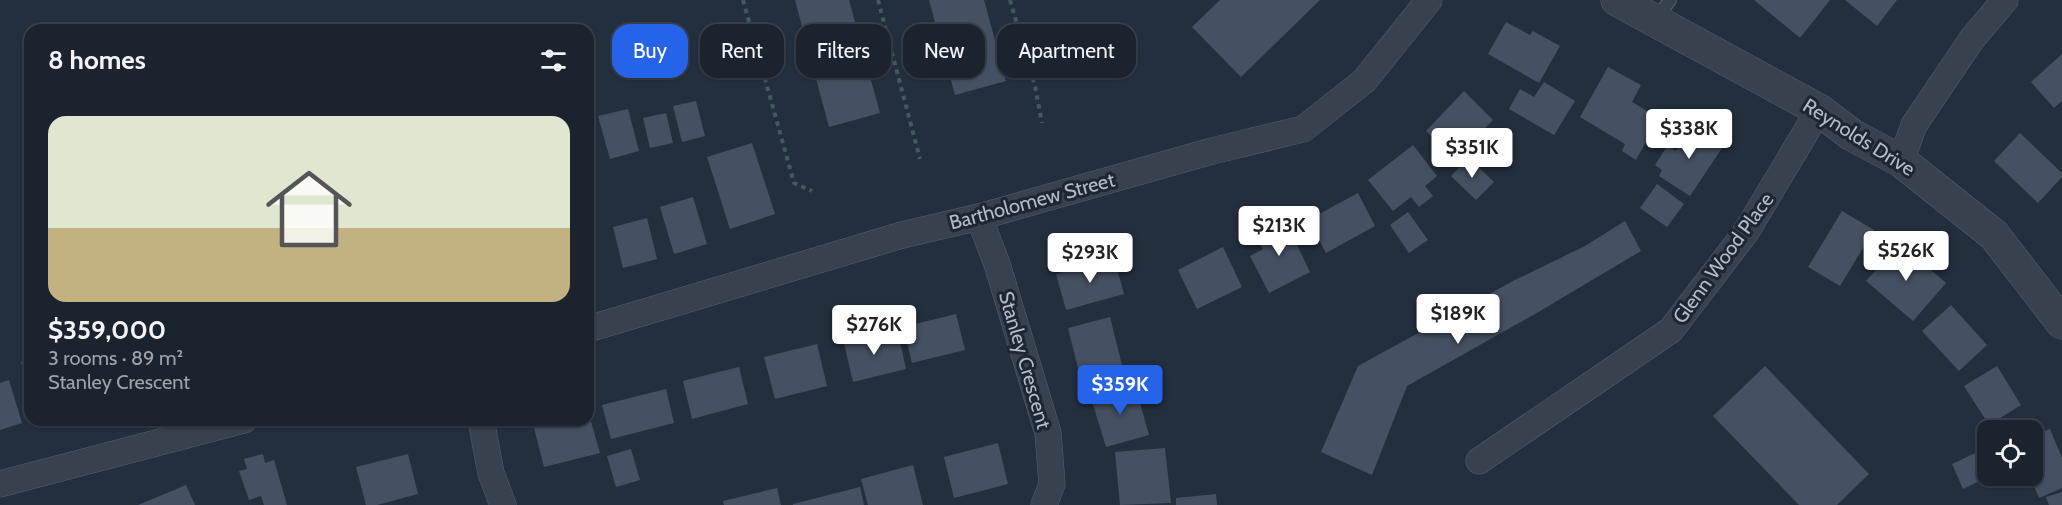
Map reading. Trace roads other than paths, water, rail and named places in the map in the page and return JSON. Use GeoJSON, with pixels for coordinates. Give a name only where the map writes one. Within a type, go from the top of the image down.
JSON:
{"type":"FeatureCollection","features":[{"type":"Feature","properties":{"kind":"street","name":"Bartholomew Street"},"geometry":{"type":"LineString","coordinates":[[594,327],[902,234],[979,217],[1212,151],[1303,129],[1364,81],[1429,0]]}},
{"type":"Feature","properties":{"kind":"street","name":"Reynolds Drive"},"geometry":{"type":"LineString","coordinates":[[1617,0],[1662,11],[1819,110],[1852,135],[1902,161],[1994,235],[2062,323]]}},
{"type":"Feature","properties":{"kind":"street"},"geometry":{"type":"LineString","coordinates":[[1902,161],[1914,125],[1972,39],[2005,0]]}},
{"type":"Feature","properties":{"kind":"street","name":"Glenn Wood Place"},"geometry":{"type":"LineString","coordinates":[[1479,461],[1671,330],[1746,232],[1819,110]]}},
{"type":"Feature","properties":{"kind":"street","name":"Stanley Crescent"},"geometry":{"type":"LineString","coordinates":[[979,217],[997,264],[1047,433],[1052,484],[1044,505]]}},
{"type":"Feature","properties":{"kind":"street"},"geometry":{"type":"LineString","coordinates":[[0,484],[221,426]]}},
{"type":"Feature","properties":{"kind":"street"},"geometry":{"type":"LineString","coordinates":[[482,426],[491,473],[503,505]]}}]}
